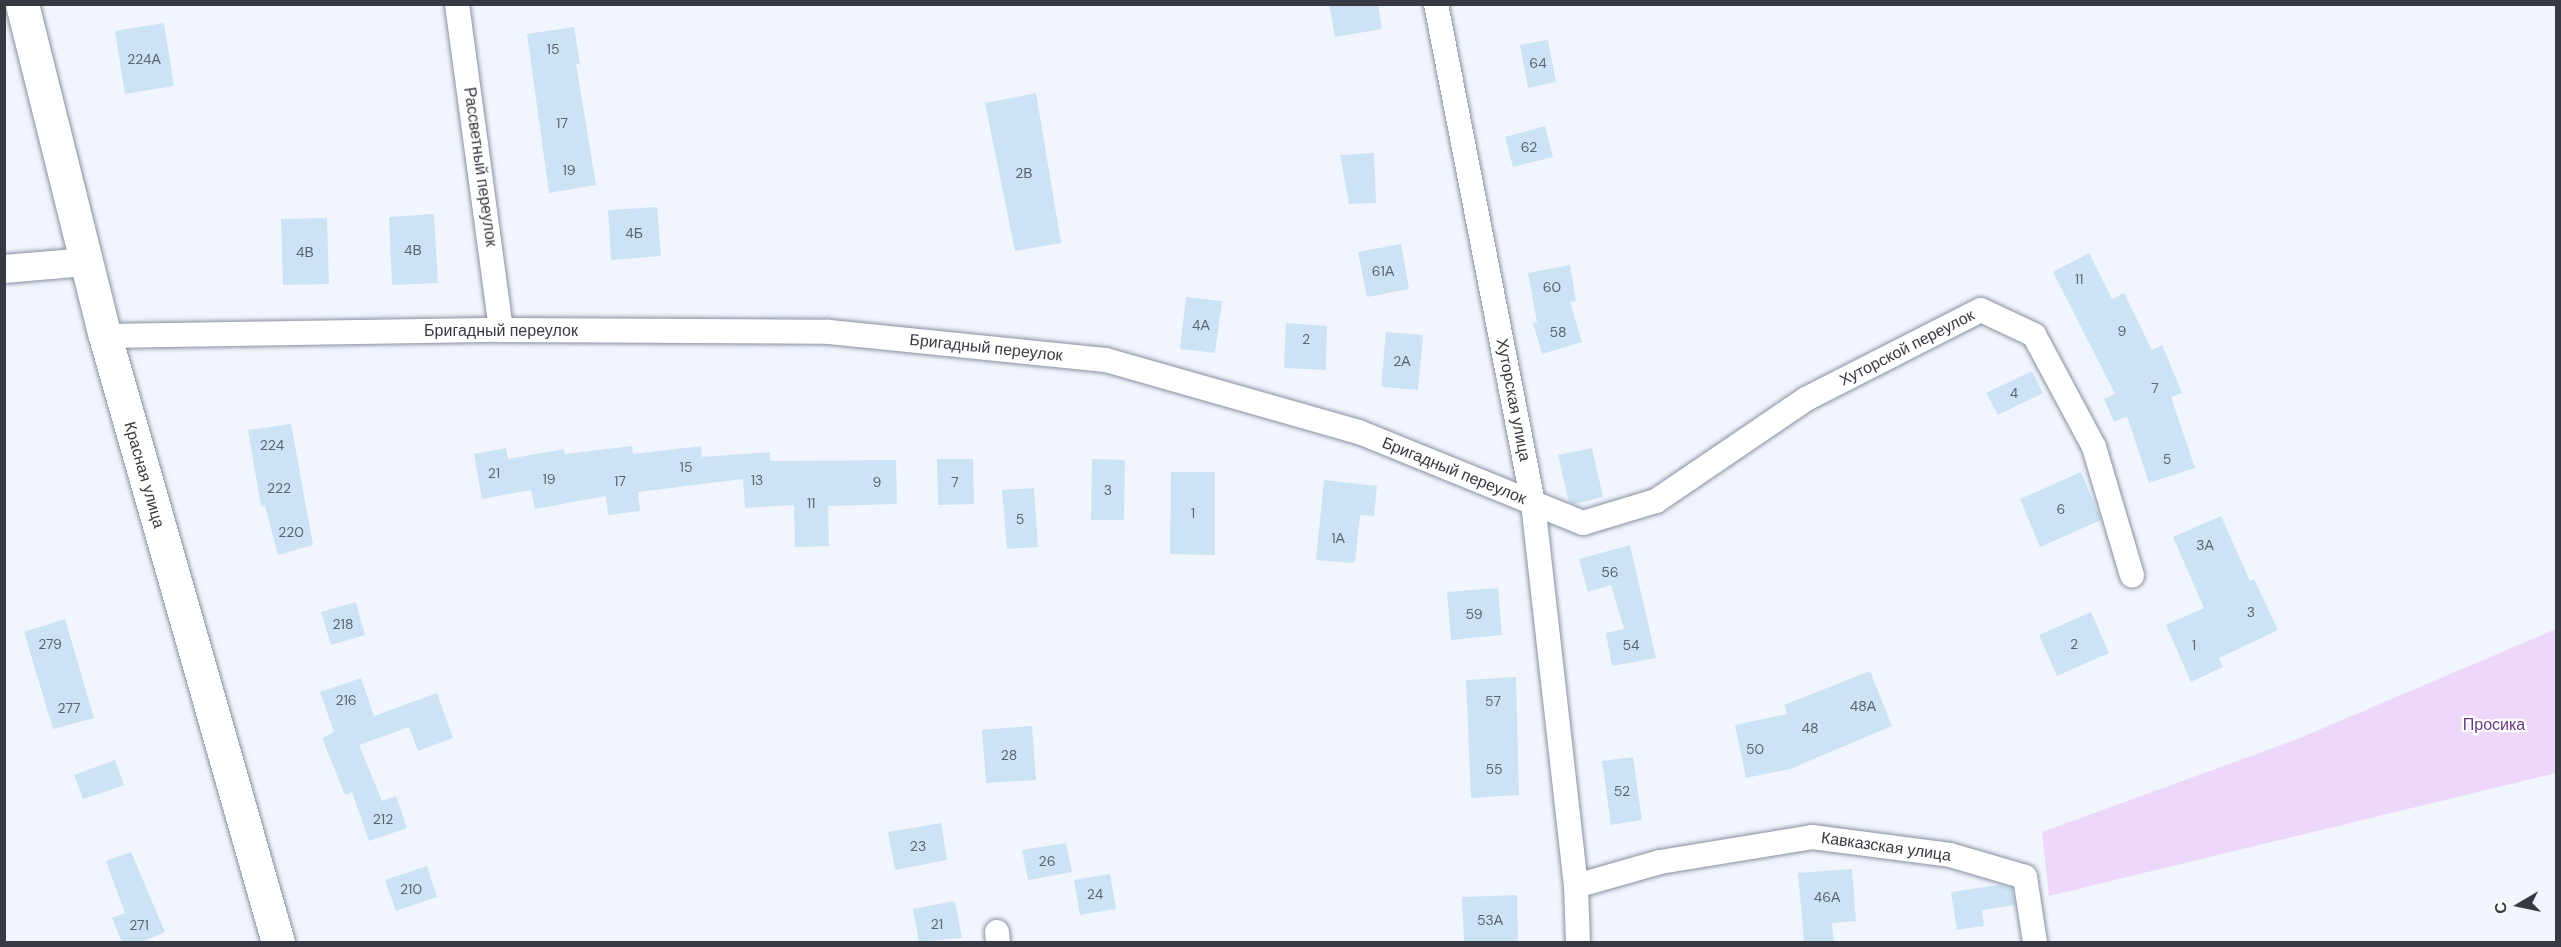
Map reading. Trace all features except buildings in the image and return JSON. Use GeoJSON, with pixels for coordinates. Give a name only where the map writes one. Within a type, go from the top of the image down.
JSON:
{"type":"FeatureCollection","features":[{"type":"Feature","properties":{"kind":"main road","name":"Красная улица"},"geometry":{"type":"LineString","coordinates":[[22,4],[105,336],[279,942]]}},
{"type":"Feature","properties":{"kind":"street","name":"Рассветный переулок"},"geometry":{"type":"LineString","coordinates":[[457,4],[501,330]]}},
{"type":"Feature","properties":{"kind":"street","name":"Хуторская улица"},"geometry":{"type":"LineString","coordinates":[[1436,4],[1533,503],[1576,886],[1578,942]]}},
{"type":"Feature","properties":{"kind":"street"},"geometry":{"type":"LineString","coordinates":[[4,269],[85,262]]}},
{"type":"Feature","properties":{"kind":"street","name":"Хуторской переулок"},"geometry":{"type":"LineString","coordinates":[[1806,399],[1982,310],[2034,335],[2094,447],[2132,574]]}},
{"type":"Feature","properties":{"kind":"street","name":"Бригадный переулок"},"geometry":{"type":"LineString","coordinates":[[105,336],[501,330],[829,332],[1106,360],[1359,432],[1583,523],[1656,501],[1806,399]]}},
{"type":"Feature","properties":{"kind":"street","name":"Кавказская улица"},"geometry":{"type":"LineString","coordinates":[[1576,886],[1660,862],[1812,837],[1950,855],[2025,878],[2035,942]]}},
{"type":"Feature","properties":{"kind":"green space","name":"Просика"},"geometry":{"type":"Polygon","coordinates":[[[2556,629],[2556,773],[2049,896],[2042,832],[2295,740],[2556,629]]]}}]}
